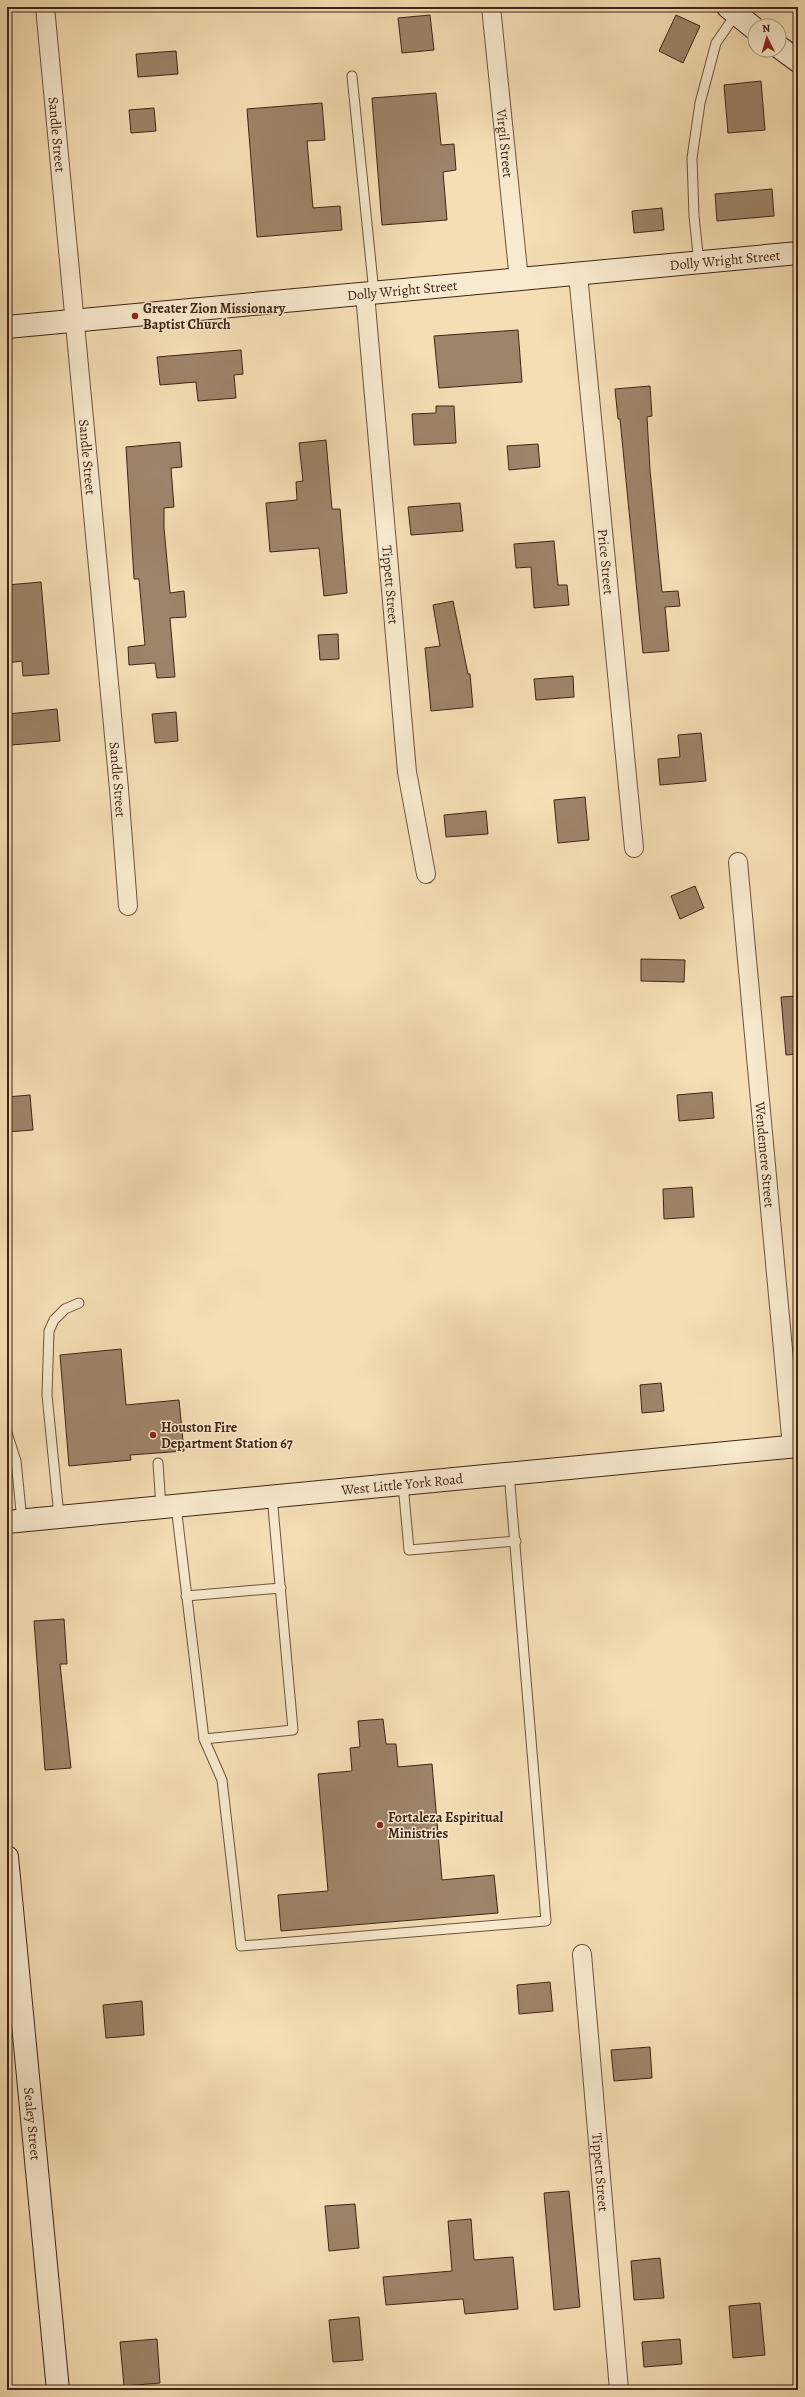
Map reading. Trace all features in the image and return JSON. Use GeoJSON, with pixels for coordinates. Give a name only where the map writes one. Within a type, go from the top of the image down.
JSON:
{"type":"FeatureCollection","features":[{"type":"Feature","properties":{"kind":"street","name":"Sandle Street"},"geometry":{"type":"LineString","coordinates":[[45,7],[119,789],[128,906]]}},
{"type":"Feature","properties":{"kind":"street","name":"Virgil Street"},"geometry":{"type":"LineString","coordinates":[[491,7],[519,280]]}},
{"type":"Feature","properties":{"kind":"street"},"geometry":{"type":"LineString","coordinates":[[732,10],[747,22]]}},
{"type":"Feature","properties":{"kind":"street"},"geometry":{"type":"LineString","coordinates":[[787,53],[798,61]]}},
{"type":"Feature","properties":{"kind":"street","name":"Dolly Wright Street"},"geometry":{"type":"LineString","coordinates":[[7,327],[578,275],[798,253]]}},
{"type":"Feature","properties":{"kind":"street","name":"Price Street"},"geometry":{"type":"LineString","coordinates":[[578,275],[634,848]]}},
{"type":"Feature","properties":{"kind":"street","name":"Tippett Street"},"geometry":{"type":"LineString","coordinates":[[369,294],[407,772],[426,874]]}},
{"type":"Feature","properties":{"kind":"street","name":"Wendemere Street"},"geometry":{"type":"LineString","coordinates":[[738,862],[795,1446]]}},
{"type":"Feature","properties":{"kind":"street","name":"West Little York Road"},"geometry":{"type":"LineString","coordinates":[[15,1521],[795,1446]]}},
{"type":"Feature","properties":{"kind":"street","name":"Sealey Street"},"geometry":{"type":"LineString","coordinates":[[7,1857],[58,2390]]}},
{"type":"Feature","properties":{"kind":"street","name":"Tippett Street"},"geometry":{"type":"LineString","coordinates":[[582,1954],[619,2390]]}},
{"type":"Feature","properties":{"kind":"lane"},"geometry":{"type":"LineString","coordinates":[[699,263],[694,216],[692,158],[699,111],[716,43],[732,10]]}},
{"type":"Feature","properties":{"kind":"lane"},"geometry":{"type":"LineString","coordinates":[[352,76],[369,294]]}},
{"type":"Feature","properties":{"kind":"lane"},"geometry":{"type":"LineString","coordinates":[[59,1516],[47,1395],[49,1331],[54,1320],[65,1309],[79,1303]]}},
{"type":"Feature","properties":{"kind":"lane"},"geometry":{"type":"LineString","coordinates":[[7,1433],[16,1461],[15,1521]]}},
{"type":"Feature","properties":{"kind":"lane"},"geometry":{"type":"LineString","coordinates":[[158,1463],[186,1596],[204,1739],[222,1780],[241,1946],[546,1921],[516,1541],[509,1473]]}},
{"type":"Feature","properties":{"kind":"lane"},"geometry":{"type":"LineString","coordinates":[[403,1483],[409,1550],[516,1541]]}},
{"type":"Feature","properties":{"kind":"lane"},"geometry":{"type":"LineString","coordinates":[[204,1739],[294,1730],[272,1496]]}},
{"type":"Feature","properties":{"kind":"lane"},"geometry":{"type":"LineString","coordinates":[[186,1596],[281,1588]]}},
{"type":"Feature","properties":{"kind":"building"},"geometry":{"type":"Polygon","coordinates":[[[430,15],[434,50],[402,53],[398,18],[430,15]]]}},
{"type":"Feature","properties":{"kind":"building"},"geometry":{"type":"Polygon","coordinates":[[[676,15],[700,26],[683,63],[659,51],[676,15]]]}},
{"type":"Feature","properties":{"kind":"building"},"geometry":{"type":"Polygon","coordinates":[[[176,51],[178,74],[138,77],[136,54],[176,51]]]}},
{"type":"Feature","properties":{"kind":"building"},"geometry":{"type":"Polygon","coordinates":[[[761,81],[765,130],[728,133],[724,85],[761,81]]]}},
{"type":"Feature","properties":{"kind":"building"},"geometry":{"type":"Polygon","coordinates":[[[436,93],[441,145],[454,144],[456,170],[443,172],[447,220],[382,225],[372,98],[436,93]]]}},
{"type":"Feature","properties":{"kind":"building"},"geometry":{"type":"Polygon","coordinates":[[[322,103],[325,140],[307,141],[313,208],[340,206],[342,230],[257,237],[247,109],[322,103]]]}},
{"type":"Feature","properties":{"kind":"building"},"geometry":{"type":"Polygon","coordinates":[[[154,108],[156,131],[131,133],[129,110],[154,108]]]}},
{"type":"Feature","properties":{"kind":"building"},"geometry":{"type":"Polygon","coordinates":[[[772,189],[774,216],[717,221],[715,194],[772,189]]]}},
{"type":"Feature","properties":{"kind":"building"},"geometry":{"type":"Polygon","coordinates":[[[662,208],[664,230],[634,233],[632,211],[662,208]]]}},
{"type":"Feature","properties":{"kind":"building"},"geometry":{"type":"Polygon","coordinates":[[[518,330],[522,382],[439,388],[434,336],[518,330]]]}},
{"type":"Feature","properties":{"kind":"building"},"geometry":{"type":"Polygon","coordinates":[[[241,350],[243,374],[234,375],[236,398],[198,401],[196,382],[160,385],[157,357],[241,350]]]}},
{"type":"Feature","properties":{"kind":"building"},"geometry":{"type":"Polygon","coordinates":[[[650,386],[652,416],[647,417],[650,470],[662,592],[678,591],[680,606],[665,607],[669,651],[643,653],[620,419],[618,419],[615,389],[650,386]]]}},
{"type":"Feature","properties":{"kind":"building"},"geometry":{"type":"Polygon","coordinates":[[[436,406],[454,406],[456,443],[414,445],[412,414],[436,413],[436,406]]]}},
{"type":"Feature","properties":{"kind":"building"},"geometry":{"type":"Polygon","coordinates":[[[326,440],[332,509],[340,509],[347,593],[324,596],[319,548],[270,552],[266,503],[297,500],[296,482],[303,481],[299,443],[326,440]]]}},
{"type":"Feature","properties":{"kind":"building"},"geometry":{"type":"Polygon","coordinates":[[[180,442],[182,467],[171,468],[174,507],[164,508],[164,528],[170,593],[184,591],[186,617],[170,618],[175,677],[157,678],[155,663],[129,665],[128,647],[145,645],[139,579],[134,579],[126,447],[180,442]]]}},
{"type":"Feature","properties":{"kind":"building"},"geometry":{"type":"Polygon","coordinates":[[[538,444],[540,467],[509,470],[507,446],[538,444]]]}},
{"type":"Feature","properties":{"kind":"building"},"geometry":{"type":"Polygon","coordinates":[[[460,503],[463,531],[411,535],[408,507],[460,503]]]}},
{"type":"Feature","properties":{"kind":"building"},"geometry":{"type":"Polygon","coordinates":[[[554,541],[558,585],[567,585],[569,605],[534,608],[531,567],[516,568],[514,544],[554,541]]]}},
{"type":"Feature","properties":{"kind":"building"},"geometry":{"type":"Polygon","coordinates":[[[41,582],[49,674],[23,676],[22,661],[7,663],[7,585],[41,582]]]}},
{"type":"Feature","properties":{"kind":"building"},"geometry":{"type":"Polygon","coordinates":[[[453,601],[468,674],[470,674],[473,707],[431,711],[425,648],[440,646],[433,605],[453,601]]]}},
{"type":"Feature","properties":{"kind":"building"},"geometry":{"type":"Polygon","coordinates":[[[338,634],[339,659],[320,660],[318,635],[338,634]]]}},
{"type":"Feature","properties":{"kind":"building"},"geometry":{"type":"Polygon","coordinates":[[[573,676],[574,697],[536,700],[534,679],[573,676]]]}},
{"type":"Feature","properties":{"kind":"building"},"geometry":{"type":"Polygon","coordinates":[[[57,709],[60,741],[11,745],[8,714],[57,709]]]}},
{"type":"Feature","properties":{"kind":"building"},"geometry":{"type":"Polygon","coordinates":[[[176,712],[178,741],[155,743],[152,714],[176,712]]]}},
{"type":"Feature","properties":{"kind":"building"},"geometry":{"type":"Polygon","coordinates":[[[701,733],[706,781],[660,785],[658,759],[680,757],[678,735],[701,733]]]}},
{"type":"Feature","properties":{"kind":"building"},"geometry":{"type":"Polygon","coordinates":[[[585,797],[589,840],[558,843],[554,800],[585,797]]]}},
{"type":"Feature","properties":{"kind":"building"},"geometry":{"type":"Polygon","coordinates":[[[486,811],[488,834],[446,837],[444,815],[486,811]]]}},
{"type":"Feature","properties":{"kind":"building"},"geometry":{"type":"Polygon","coordinates":[[[695,886],[704,908],[680,919],[671,896],[695,886]]]}},
{"type":"Feature","properties":{"kind":"building"},"geometry":{"type":"Polygon","coordinates":[[[641,959],[685,960],[684,982],[641,981],[641,959]]]}},
{"type":"Feature","properties":{"kind":"building"},"geometry":{"type":"Polygon","coordinates":[[[798,996],[798,1054],[786,1055],[781,997],[798,996]]]}},
{"type":"Feature","properties":{"kind":"building"},"geometry":{"type":"Polygon","coordinates":[[[712,1092],[714,1118],[679,1121],[677,1095],[712,1092]]]}},
{"type":"Feature","properties":{"kind":"building"},"geometry":{"type":"Polygon","coordinates":[[[30,1095],[33,1130],[7,1132],[7,1097],[30,1095]]]}},
{"type":"Feature","properties":{"kind":"building"},"geometry":{"type":"Polygon","coordinates":[[[692,1187],[694,1217],[664,1219],[663,1189],[692,1187]]]}},
{"type":"Feature","properties":{"kind":"building"},"geometry":{"type":"Polygon","coordinates":[[[121,1349],[126,1405],[179,1400],[184,1451],[130,1455],[131,1460],[69,1466],[60,1355],[121,1349]]]}},
{"type":"Feature","properties":{"kind":"building"},"geometry":{"type":"Polygon","coordinates":[[[661,1383],[664,1411],[642,1413],[640,1385],[661,1383]]]}},
{"type":"Feature","properties":{"kind":"building"},"geometry":{"type":"Polygon","coordinates":[[[64,1619],[67,1664],[60,1664],[71,1768],[45,1770],[34,1621],[64,1619]]]}},
{"type":"Feature","properties":{"kind":"building","name":"Fortaleza Espiritual Ministries"},"geometry":{"type":"Polygon","coordinates":[[[383,1719],[386,1744],[396,1744],[398,1767],[432,1764],[442,1880],[494,1875],[498,1913],[281,1931],[278,1895],[328,1891],[318,1774],[352,1771],[350,1748],[360,1747],[358,1721],[383,1719]]]}},
{"type":"Feature","properties":{"kind":"building"},"geometry":{"type":"Polygon","coordinates":[[[550,1982],[553,2011],[519,2014],[517,1985],[550,1982]]]}},
{"type":"Feature","properties":{"kind":"building"},"geometry":{"type":"Polygon","coordinates":[[[142,2001],[144,2035],[106,2038],[103,2005],[142,2001]]]}},
{"type":"Feature","properties":{"kind":"building"},"geometry":{"type":"Polygon","coordinates":[[[650,2047],[652,2078],[614,2081],[611,2050],[650,2047]]]}},
{"type":"Feature","properties":{"kind":"building"},"geometry":{"type":"Polygon","coordinates":[[[569,2191],[580,2307],[554,2310],[544,2193],[569,2191]]]}},
{"type":"Feature","properties":{"kind":"building"},"geometry":{"type":"Polygon","coordinates":[[[355,2204],[359,2248],[329,2251],[325,2206],[355,2204]]]}},
{"type":"Feature","properties":{"kind":"building"},"geometry":{"type":"Polygon","coordinates":[[[471,2219],[474,2260],[513,2257],[518,2309],[465,2314],[463,2299],[386,2305],[383,2277],[452,2271],[448,2221],[471,2219]]]}},
{"type":"Feature","properties":{"kind":"building"},"geometry":{"type":"Polygon","coordinates":[[[660,2258],[664,2298],[634,2300],[631,2261],[660,2258]]]}},
{"type":"Feature","properties":{"kind":"building"},"geometry":{"type":"Polygon","coordinates":[[[760,2303],[765,2355],[733,2358],[729,2306],[760,2303]]]}},
{"type":"Feature","properties":{"kind":"building"},"geometry":{"type":"Polygon","coordinates":[[[359,2317],[363,2360],[333,2362],[329,2320],[359,2317]]]}},
{"type":"Feature","properties":{"kind":"building"},"geometry":{"type":"Polygon","coordinates":[[[157,2339],[160,2383],[124,2386],[120,2342],[157,2339]]]}},
{"type":"Feature","properties":{"kind":"building"},"geometry":{"type":"Polygon","coordinates":[[[680,2339],[682,2364],[644,2367],[642,2342],[680,2339]]]}},
{"type":"Feature","properties":{"kind":"place","name":"Greater Zion Missionary Baptist Church"},"geometry":{"type":"Point","coordinates":[135,316]}},
{"type":"Feature","properties":{"kind":"place","name":"Houston Fire Department Station 67"},"geometry":{"type":"Point","coordinates":[153,1435]}},
{"type":"Feature","properties":{"kind":"place","name":"Fortaleza Espiritual Ministries"},"geometry":{"type":"Point","coordinates":[380,1825]}}]}
